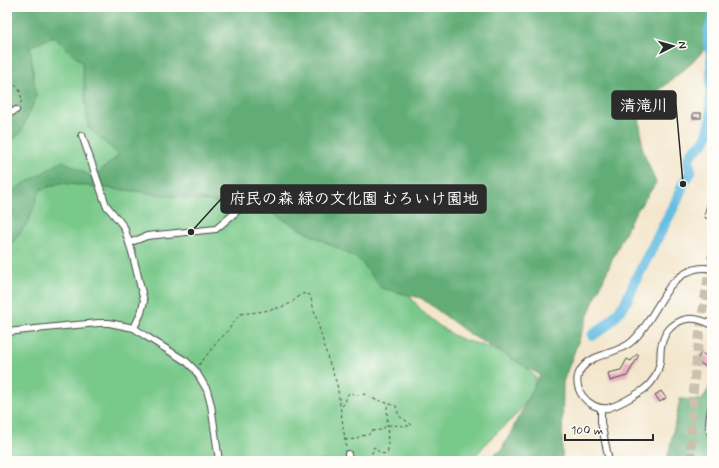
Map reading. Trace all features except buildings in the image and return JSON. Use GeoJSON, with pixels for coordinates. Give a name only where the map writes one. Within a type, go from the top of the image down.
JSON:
{"type":"FeatureCollection","features":[{"type":"Feature","properties":{"kind":"street"},"geometry":{"type":"LineString","coordinates":[[7,115],[16,110]]}},
{"type":"Feature","properties":{"kind":"street"},"geometry":{"type":"LineString","coordinates":[[82,135],[106,205],[124,227],[135,263],[144,301],[141,313],[134,328]]}},
{"type":"Feature","properties":{"kind":"street"},"geometry":{"type":"LineString","coordinates":[[708,215],[712,199]]}},
{"type":"Feature","properties":{"kind":"street"},"geometry":{"type":"LineString","coordinates":[[129,243],[147,236],[216,229],[249,201]]}},
{"type":"Feature","properties":{"kind":"street"},"geometry":{"type":"LineString","coordinates":[[712,269],[696,269],[688,271],[679,277],[670,286],[639,334],[631,343],[595,358],[582,368],[577,376],[578,388],[582,396],[589,402],[601,408],[608,408],[621,403],[643,390],[654,379],[659,367],[661,347],[670,327],[675,323],[686,319],[702,320],[712,325]]}},
{"type":"Feature","properties":{"kind":"street"},"geometry":{"type":"LineString","coordinates":[[7,317],[7,323]]}},
{"type":"Feature","properties":{"kind":"street"},"geometry":{"type":"LineString","coordinates":[[7,332],[98,323],[109,323],[134,328],[187,362],[195,370],[207,390],[211,405],[219,461]]}},
{"type":"Feature","properties":{"kind":"street"},"geometry":{"type":"LineString","coordinates":[[712,404],[709,426],[712,438]]}},
{"type":"Feature","properties":{"kind":"street"},"geometry":{"type":"LineString","coordinates":[[601,408],[601,422],[609,461]]}},
{"type":"Feature","properties":{"kind":"street"},"geometry":{"type":"LineString","coordinates":[[348,454],[349,461]]}},
{"type":"Feature","properties":{"kind":"path"},"geometry":{"type":"LineString","coordinates":[[7,77],[8,80],[19,88],[22,100],[16,110]]}},
{"type":"Feature","properties":{"kind":"path"},"geometry":{"type":"LineString","coordinates":[[195,370],[240,314],[280,308],[292,302],[300,295],[310,295],[328,359],[337,384],[348,454]]}},
{"type":"Feature","properties":{"kind":"path"},"geometry":{"type":"LineString","coordinates":[[341,407],[345,403],[350,392],[356,395],[366,394],[371,398],[396,406],[399,416],[412,425],[386,426],[381,430],[371,431],[370,433],[356,439],[345,440]]}},
{"type":"Feature","properties":{"kind":"path"},"geometry":{"type":"LineString","coordinates":[[371,453],[375,447],[376,450],[386,454],[388,451],[387,403]]}},
{"type":"Feature","properties":{"kind":"green space"},"geometry":{"type":"Polygon","coordinates":[[[7,7],[175,7],[418,307],[431,319],[453,335],[510,357],[524,366],[536,378],[533,390],[515,416],[468,461],[7,461],[7,7]]]}},
{"type":"Feature","properties":{"kind":"green space"},"geometry":{"type":"Polygon","coordinates":[[[7,7],[712,7],[712,41],[692,63],[657,92],[639,114],[643,151],[656,183],[632,218],[613,258],[592,305],[563,382],[562,461],[480,461],[501,451],[540,375],[471,335],[421,298],[381,288],[360,260],[272,213],[208,201],[60,183],[40,190],[28,222],[10,246],[7,261],[7,194],[63,161],[93,177],[119,155],[88,127],[82,62],[54,37],[30,46],[36,98],[20,134],[7,143],[7,7]]]}},
{"type":"Feature","properties":{"kind":"green space"},"geometry":{"type":"Polygon","coordinates":[[[712,383],[712,461],[667,461],[680,399],[702,400],[712,383]]]}},
{"type":"Feature","properties":{"kind":"waterway"},"geometry":{"type":"LineString","coordinates":[[593,335],[608,324],[625,304],[637,277],[676,202],[683,184],[691,172],[689,165],[690,155],[702,144],[708,133],[711,122],[712,56],[708,42],[712,22]]}},
{"type":"Feature","properties":{"kind":"tunnel"},"geometry":{"type":"LineString","coordinates":[[691,461],[694,383],[712,255]]}},
{"type":"Feature","properties":{"kind":"place","name":"清滝川"},"geometry":{"type":"Point","coordinates":[683,184]}},
{"type":"Feature","properties":{"kind":"place","name":"府民の森 緑の文化園 むろいけ園地"},"geometry":{"type":"Point","coordinates":[191,232]}}]}
